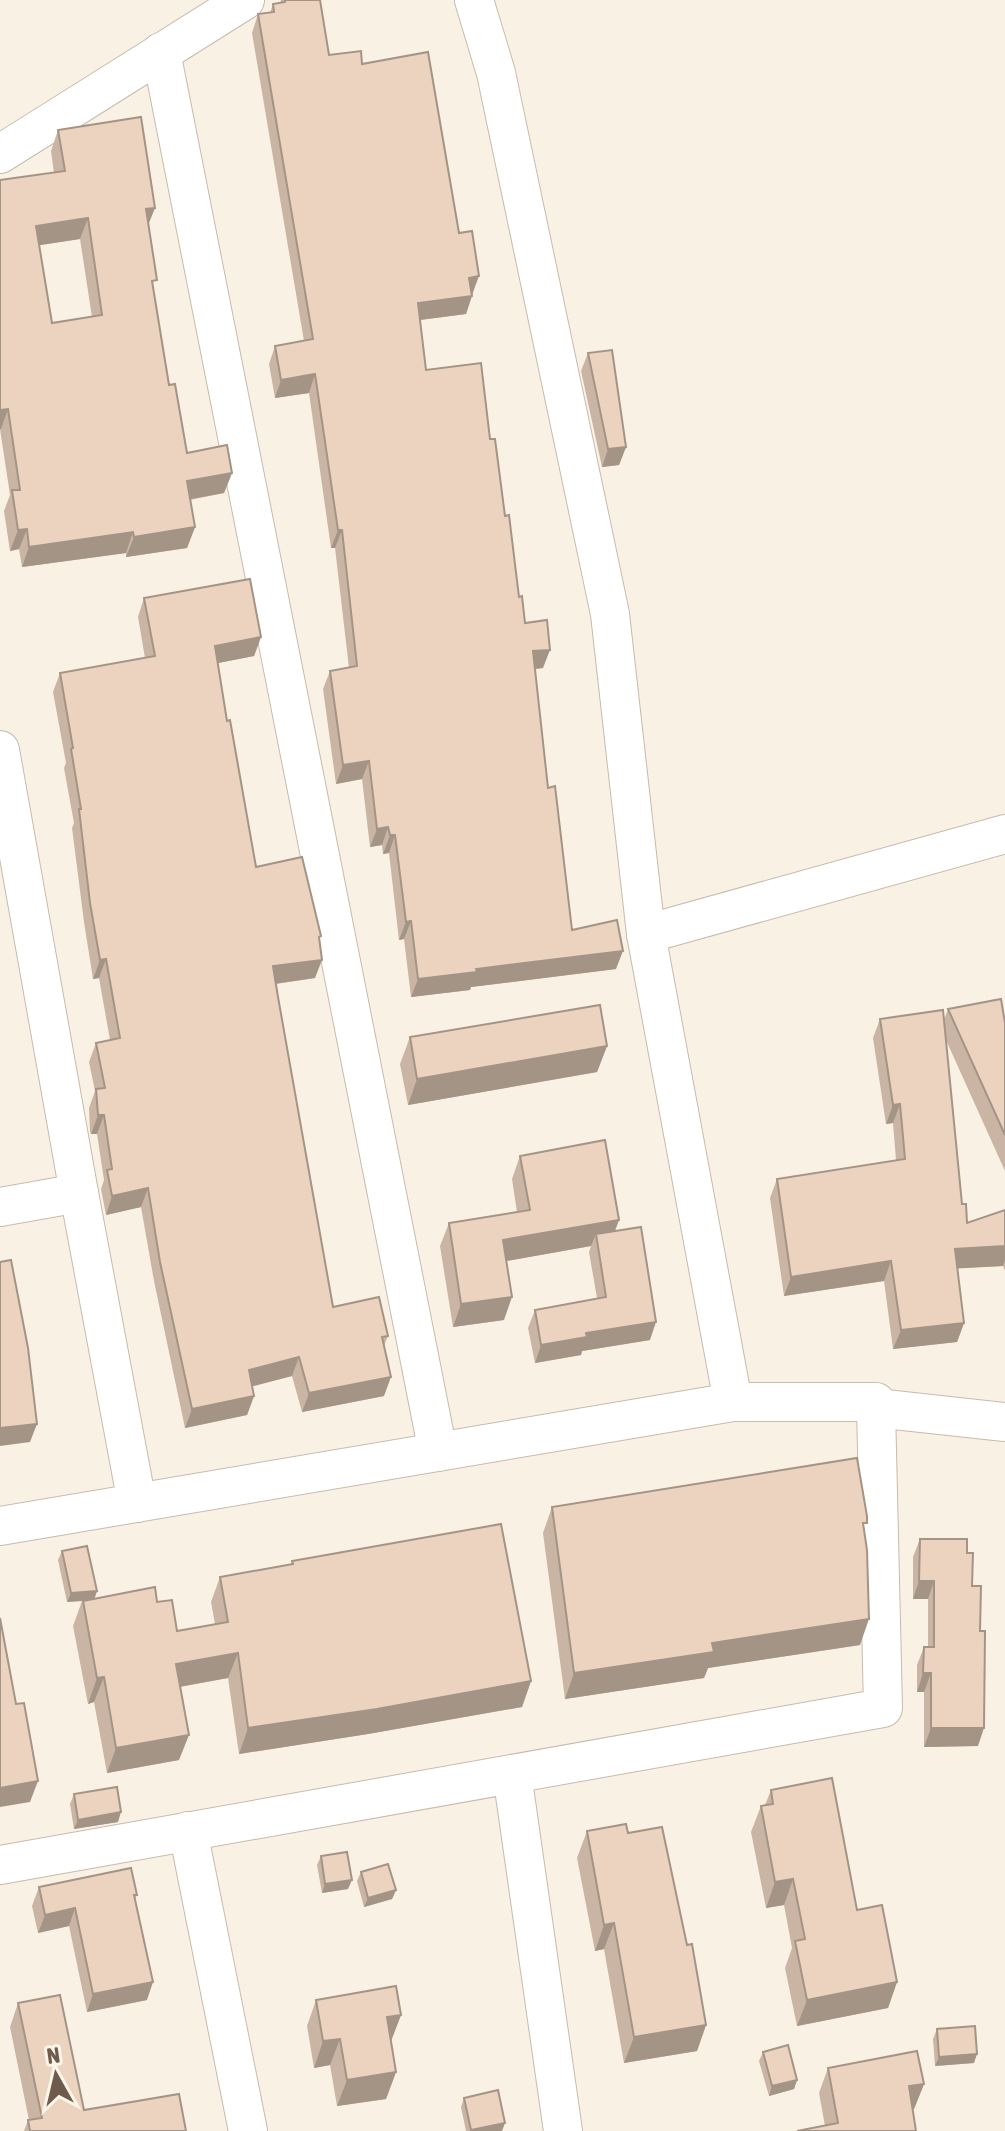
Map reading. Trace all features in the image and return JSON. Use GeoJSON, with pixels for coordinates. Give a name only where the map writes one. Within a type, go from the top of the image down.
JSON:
{"type":"FeatureCollection","features":[{"type":"Feature","properties":{"kind":"street"},"geometry":{"type":"LineString","coordinates":[[0,154],[245,0]]}},
{"type":"Feature","properties":{"kind":"street"},"geometry":{"type":"LineString","coordinates":[[474,0],[496,73],[610,614],[646,934],[733,1402]]}},
{"type":"Feature","properties":{"kind":"street"},"geometry":{"type":"LineString","coordinates":[[161,52],[438,1452]]}},
{"type":"Feature","properties":{"kind":"street"},"geometry":{"type":"LineString","coordinates":[[0,750],[137,1503]]}},
{"type":"Feature","properties":{"kind":"street"},"geometry":{"type":"LineString","coordinates":[[646,934],[1005,834]]}},
{"type":"Feature","properties":{"kind":"street"},"geometry":{"type":"LineString","coordinates":[[0,1207],[79,1193]]}},
{"type":"Feature","properties":{"kind":"street"},"geometry":{"type":"LineString","coordinates":[[0,1526],[733,1402],[876,1402],[883,1708],[0,1865]]}},
{"type":"Feature","properties":{"kind":"street"},"geometry":{"type":"LineString","coordinates":[[876,1408],[1005,1422]]}},
{"type":"Feature","properties":{"kind":"street"},"geometry":{"type":"LineString","coordinates":[[512,1774],[563,2131]]}},
{"type":"Feature","properties":{"kind":"street"},"geometry":{"type":"LineString","coordinates":[[188,1831],[248,2131]]}},
{"type":"Feature","properties":{"kind":"building"},"geometry":{"type":"Polygon","coordinates":[[[285,0],[320,0],[329,55],[361,51],[362,64],[428,52],[459,233],[472,231],[479,276],[469,278],[472,296],[418,303],[426,370],[481,363],[490,439],[495,439],[505,516],[509,515],[525,623],[547,620],[550,650],[533,651],[548,788],[555,786],[572,930],[617,920],[623,951],[418,979],[411,921],[406,922],[395,835],[390,835],[388,827],[377,829],[369,761],[343,765],[330,671],[357,666],[342,530],[338,530],[315,374],[281,380],[275,346],[313,339],[258,14],[274,12],[273,4],[285,0]]]}},
{"type":"Feature","properties":{"kind":"building"},"geometry":{"type":"Polygon","coordinates":[[[141,117],[155,208],[146,209],[157,280],[152,281],[169,385],[175,384],[187,453],[227,445],[232,473],[187,481],[195,527],[134,537],[133,532],[29,547],[27,529],[18,530],[12,490],[20,490],[8,409],[0,410],[0,180],[65,171],[58,130],[141,117]],[[88,218],[36,226],[52,323],[102,315],[88,218]]]}},
{"type":"Feature","properties":{"kind":"building"},"geometry":{"type":"Polygon","coordinates":[[[612,350],[626,447],[608,449],[588,353],[612,350]]]}},
{"type":"Feature","properties":{"kind":"building"},"geometry":{"type":"Polygon","coordinates":[[[250,579],[261,637],[215,646],[227,721],[230,720],[256,867],[302,857],[321,936],[322,960],[273,966],[278,997],[333,1307],[379,1297],[388,1336],[382,1337],[391,1377],[309,1393],[299,1357],[249,1370],[254,1396],[192,1409],[160,1262],[148,1188],[112,1196],[107,1170],[112,1169],[104,1115],[98,1115],[96,1089],[105,1088],[96,1043],[120,1038],[106,959],[100,960],[90,903],[81,809],[60,673],[155,656],[144,598],[250,579]]]}},
{"type":"Feature","properties":{"kind":"building"},"geometry":{"type":"Polygon","coordinates":[[[1001,999],[1005,1023],[1005,1135],[948,1009],[1001,999]]]}},
{"type":"Feature","properties":{"kind":"building"},"geometry":{"type":"Polygon","coordinates":[[[600,1005],[607,1046],[417,1079],[410,1037],[600,1005]]]}},
{"type":"Feature","properties":{"kind":"building"},"geometry":{"type":"Polygon","coordinates":[[[943,1010],[962,1204],[966,1204],[967,1223],[1005,1210],[1005,1246],[955,1249],[964,1323],[901,1330],[891,1261],[791,1277],[777,1179],[905,1159],[900,1104],[893,1105],[880,1019],[943,1010]]]}},
{"type":"Feature","properties":{"kind":"building"},"geometry":{"type":"Polygon","coordinates":[[[605,1140],[619,1220],[503,1240],[512,1297],[461,1304],[449,1223],[530,1210],[520,1156],[605,1140]]]}},
{"type":"Feature","properties":{"kind":"building"},"geometry":{"type":"Polygon","coordinates":[[[641,1227],[656,1322],[586,1333],[587,1337],[541,1345],[535,1310],[606,1297],[596,1234],[641,1227]]]}},
{"type":"Feature","properties":{"kind":"building"},"geometry":{"type":"Polygon","coordinates":[[[11,1260],[28,1348],[37,1424],[0,1428],[0,1262],[11,1260]]]}},
{"type":"Feature","properties":{"kind":"building"},"geometry":{"type":"Polygon","coordinates":[[[857,1458],[867,1516],[867,1523],[863,1523],[869,1619],[712,1643],[714,1652],[574,1673],[552,1507],[857,1458]]]}},
{"type":"Feature","properties":{"kind":"building"},"geometry":{"type":"Polygon","coordinates":[[[501,1524],[531,1681],[248,1728],[238,1653],[176,1664],[189,1735],[116,1748],[104,1677],[97,1678],[83,1601],[155,1587],[157,1602],[172,1600],[177,1631],[228,1622],[220,1577],[501,1524]]]}},
{"type":"Feature","properties":{"kind":"building"},"geometry":{"type":"Polygon","coordinates":[[[920,1539],[967,1539],[967,1553],[973,1553],[972,1586],[981,1586],[980,1631],[985,1631],[984,1728],[931,1728],[931,1673],[923,1673],[924,1647],[934,1647],[934,1581],[919,1581],[920,1539]]]}},
{"type":"Feature","properties":{"kind":"building"},"geometry":{"type":"Polygon","coordinates":[[[87,1546],[97,1591],[71,1593],[62,1551],[87,1546]]]}},
{"type":"Feature","properties":{"kind":"building"},"geometry":{"type":"Polygon","coordinates":[[[0,1618],[16,1704],[24,1703],[38,1781],[0,1788],[0,1618]]]}},
{"type":"Feature","properties":{"kind":"building"},"geometry":{"type":"Polygon","coordinates":[[[832,1778],[857,1910],[882,1905],[897,1982],[807,2000],[795,1941],[805,1939],[793,1879],[775,1882],[761,1806],[773,1804],[771,1790],[832,1778]]]}},
{"type":"Feature","properties":{"kind":"building"},"geometry":{"type":"Polygon","coordinates":[[[117,1787],[121,1812],[78,1820],[74,1794],[117,1787]]]}},
{"type":"Feature","properties":{"kind":"building"},"geometry":{"type":"Polygon","coordinates":[[[626,1824],[628,1833],[662,1827],[687,1945],[692,1944],[706,2025],[634,2037],[614,1923],[604,1925],[587,1831],[626,1824]]]}},
{"type":"Feature","properties":{"kind":"building"},"geometry":{"type":"Polygon","coordinates":[[[347,1852],[352,1880],[325,1884],[321,1856],[347,1852]]]}},
{"type":"Feature","properties":{"kind":"building"},"geometry":{"type":"Polygon","coordinates":[[[388,1864],[396,1890],[368,1898],[361,1872],[388,1864]]]}},
{"type":"Feature","properties":{"kind":"building"},"geometry":{"type":"Polygon","coordinates":[[[131,1868],[153,1982],[93,1994],[75,1908],[45,1915],[39,1887],[131,1868]]]}},
{"type":"Feature","properties":{"kind":"building"},"geometry":{"type":"Polygon","coordinates":[[[396,1986],[401,2015],[387,2017],[396,2072],[347,2080],[340,2039],[323,2041],[316,2000],[396,1986]]]}},
{"type":"Feature","properties":{"kind":"building"},"geometry":{"type":"Polygon","coordinates":[[[60,1995],[84,2110],[179,2094],[186,2131],[30,2131],[28,2120],[42,2118],[18,2003],[60,1995]]]}},
{"type":"Feature","properties":{"kind":"building"},"geometry":{"type":"Polygon","coordinates":[[[975,2026],[977,2054],[939,2057],[937,2029],[975,2026]]]}},
{"type":"Feature","properties":{"kind":"building"},"geometry":{"type":"Polygon","coordinates":[[[788,2045],[797,2080],[772,2086],[763,2052],[788,2045]]]}},
{"type":"Feature","properties":{"kind":"building"},"geometry":{"type":"Polygon","coordinates":[[[917,2051],[924,2084],[909,2086],[916,2131],[797,2131],[838,2123],[828,2068],[917,2051]]]}},
{"type":"Feature","properties":{"kind":"building"},"geometry":{"type":"Polygon","coordinates":[[[498,2090],[505,2123],[471,2130],[464,2098],[498,2090]]]}}]}
